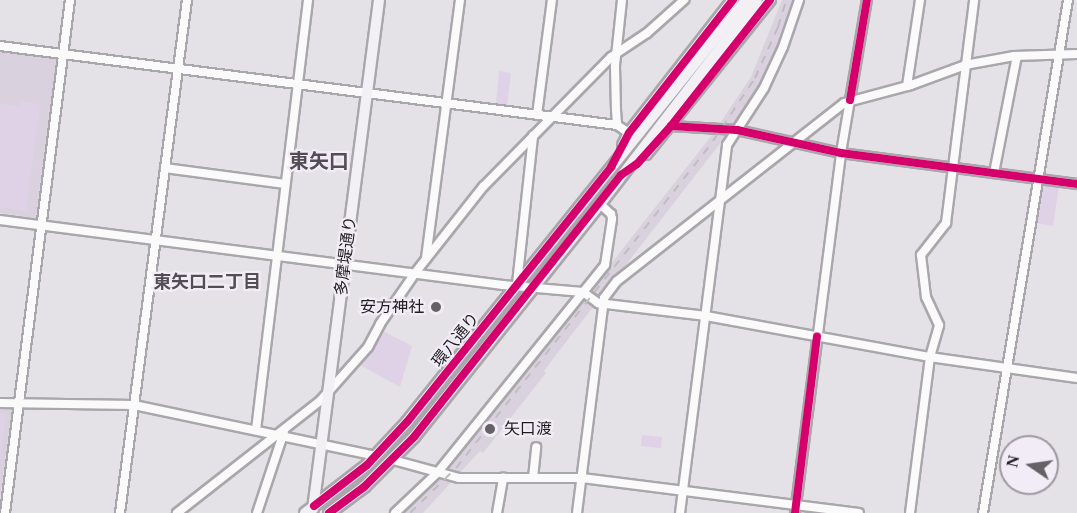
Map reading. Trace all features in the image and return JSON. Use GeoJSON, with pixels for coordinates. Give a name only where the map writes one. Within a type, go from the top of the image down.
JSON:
{"type":"FeatureCollection","features":[{"type":"Feature","properties":{"kind":"main road","name":"多摩堤通り"},"geometry":{"type":"LineString","coordinates":[[310,511],[322,444],[379,0]]}},
{"type":"Feature","properties":{"kind":"main road"},"geometry":{"type":"LineString","coordinates":[[611,167],[629,133],[733,0]]}},
{"type":"Feature","properties":{"kind":"main road","name":"環八通り"},"geometry":{"type":"LineString","coordinates":[[310,511],[376,456],[407,423],[746,0]]}},
{"type":"Feature","properties":{"kind":"main road","name":"環八通り"},"geometry":{"type":"LineString","coordinates":[[329,513],[393,460],[600,204],[758,0]]}},
{"type":"Feature","properties":{"kind":"main road"},"geometry":{"type":"LineString","coordinates":[[621,175],[637,164],[671,126],[770,0]]}},
{"type":"Feature","properties":{"kind":"street"},"geometry":{"type":"LineString","coordinates":[[5,513],[70,0]]}},
{"type":"Feature","properties":{"kind":"street"},"geometry":{"type":"LineString","coordinates":[[120,513],[186,0]]}},
{"type":"Feature","properties":{"kind":"street"},"geometry":{"type":"LineString","coordinates":[[256,430],[308,0]]}},
{"type":"Feature","properties":{"kind":"street"},"geometry":{"type":"LineString","coordinates":[[426,258],[460,0]]}},
{"type":"Feature","properties":{"kind":"street"},"geometry":{"type":"LineString","coordinates":[[537,115],[552,0]]}},
{"type":"Feature","properties":{"kind":"street"},"geometry":{"type":"LineString","coordinates":[[617,125],[616,54],[622,0]]}},
{"type":"Feature","properties":{"kind":"street"},"geometry":{"type":"LineString","coordinates":[[177,513],[280,435],[287,426],[321,400],[368,347],[380,324],[415,273],[483,187],[616,54],[647,33],[684,0]]}},
{"type":"Feature","properties":{"kind":"street"},"geometry":{"type":"LineString","coordinates":[[680,513],[727,145],[764,88],[783,47],[799,0]]}},
{"type":"Feature","properties":{"kind":"street"},"geometry":{"type":"LineString","coordinates":[[795,509],[841,153],[867,0]]}},
{"type":"Feature","properties":{"kind":"street"},"geometry":{"type":"LineString","coordinates":[[907,86],[920,0]]}},
{"type":"Feature","properties":{"kind":"street"},"geometry":{"type":"LineString","coordinates":[[910,513],[930,357],[939,325],[926,297],[921,255],[946,223],[974,0]]}},
{"type":"Feature","properties":{"kind":"street"},"geometry":{"type":"LineString","coordinates":[[982,513],[1008,369],[1068,0]]}},
{"type":"Feature","properties":{"kind":"street"},"geometry":{"type":"LineString","coordinates":[[0,46],[617,125],[629,133]]}},
{"type":"Feature","properties":{"kind":"street"},"geometry":{"type":"LineString","coordinates":[[577,513],[604,298],[617,281],[721,197],[793,143],[830,110],[850,100],[907,86],[965,65],[1017,56],[1077,54]]}},
{"type":"Feature","properties":{"kind":"street"},"geometry":{"type":"LineString","coordinates":[[994,173],[1017,56]]}},
{"type":"Feature","properties":{"kind":"street"},"geometry":{"type":"LineString","coordinates":[[671,126],[737,130],[841,153],[1077,184]]}},
{"type":"Feature","properties":{"kind":"street"},"geometry":{"type":"LineString","coordinates":[[517,284],[533,135]]}},
{"type":"Feature","properties":{"kind":"street"},"geometry":{"type":"LineString","coordinates":[[165,168],[285,184]]}},
{"type":"Feature","properties":{"kind":"street"},"geometry":{"type":"LineString","coordinates":[[395,513],[438,472],[606,261],[612,219],[611,214],[600,204]]}},
{"type":"Feature","properties":{"kind":"street"},"geometry":{"type":"LineString","coordinates":[[0,220],[503,285],[517,284],[583,292],[598,303],[706,316],[930,357],[1077,378]]}},
{"type":"Feature","properties":{"kind":"street"},"geometry":{"type":"LineString","coordinates":[[0,403],[134,405],[376,456]]}},
{"type":"Feature","properties":{"kind":"street"},"geometry":{"type":"LineString","coordinates":[[257,513],[280,435]]}},
{"type":"Feature","properties":{"kind":"street"},"geometry":{"type":"LineString","coordinates":[[533,478],[536,447]]}},
{"type":"Feature","properties":{"kind":"street"},"geometry":{"type":"LineString","coordinates":[[393,460],[459,478],[582,478],[683,490],[795,509],[859,513]]}},
{"type":"Feature","properties":{"kind":"street"},"geometry":{"type":"LineString","coordinates":[[497,513],[503,478]]}},
{"type":"Feature","properties":{"kind":"shaded area"},"geometry":{"type":"Polygon","coordinates":[[[782,0],[794,0],[780,44],[758,90],[736,123],[483,453],[480,451],[423,513],[403,513],[449,470],[712,135],[751,77],[782,0]]]}},
{"type":"Feature","properties":{"kind":"shaded area"},"geometry":{"type":"Polygon","coordinates":[[[0,52],[57,59],[36,218],[0,213],[0,52]]]}},
{"type":"Feature","properties":{"kind":"shaded area"},"geometry":{"type":"Polygon","coordinates":[[[499,71],[511,73],[507,105],[496,104],[499,71]]]}},
{"type":"Feature","properties":{"kind":"shaded area"},"geometry":{"type":"Polygon","coordinates":[[[20,101],[40,104],[26,211],[0,207],[0,104],[19,106],[20,101]]]}},
{"type":"Feature","properties":{"kind":"shaded area"},"geometry":{"type":"Polygon","coordinates":[[[1041,183],[1059,186],[1053,226],[1035,223],[1041,183]]]}},
{"type":"Feature","properties":{"kind":"shaded area"},"geometry":{"type":"Polygon","coordinates":[[[383,331],[412,346],[400,387],[360,365],[383,331]]]}},
{"type":"Feature","properties":{"kind":"shaded area"},"geometry":{"type":"Polygon","coordinates":[[[0,408],[12,409],[0,498],[0,408]]]}},
{"type":"Feature","properties":{"kind":"shaded area"},"geometry":{"type":"Polygon","coordinates":[[[0,413],[6,414],[0,461],[0,413]]]}},
{"type":"Feature","properties":{"kind":"shaded area"},"geometry":{"type":"Polygon","coordinates":[[[642,435],[662,437],[661,448],[641,446],[642,435]]]}},
{"type":"Feature","properties":{"kind":"railway"},"geometry":{"type":"LineString","coordinates":[[410,513],[456,468],[713,141],[755,78],[778,27],[786,0]]}},
{"type":"Feature","properties":{"kind":"cycle path"},"geometry":{"type":"LineString","coordinates":[[314,506],[367,465],[407,422],[611,167],[629,133],[733,0]]}},
{"type":"Feature","properties":{"kind":"cycle path"},"geometry":{"type":"LineString","coordinates":[[329,513],[364,487],[414,437],[621,175],[637,164],[671,126],[770,0]]}},
{"type":"Feature","properties":{"kind":"cycle path"},"geometry":{"type":"LineString","coordinates":[[850,100],[867,0]]}},
{"type":"Feature","properties":{"kind":"cycle path"},"geometry":{"type":"LineString","coordinates":[[671,126],[737,130],[841,153],[1077,184]]}},
{"type":"Feature","properties":{"kind":"cycle path"},"geometry":{"type":"LineString","coordinates":[[795,513],[817,336]]}},
{"type":"Feature","properties":{"kind":"place","name":"安方神社"},"geometry":{"type":"Point","coordinates":[436,307]}},
{"type":"Feature","properties":{"kind":"place","name":"矢口渡"},"geometry":{"type":"Point","coordinates":[490,429]}},
{"type":"Feature","properties":{"kind":"district","name":"東矢口"},"geometry":{"type":"Point","coordinates":[319,161]}},
{"type":"Feature","properties":{"kind":"district","name":"東矢口二丁目"},"geometry":{"type":"Point","coordinates":[207,282]}}]}
